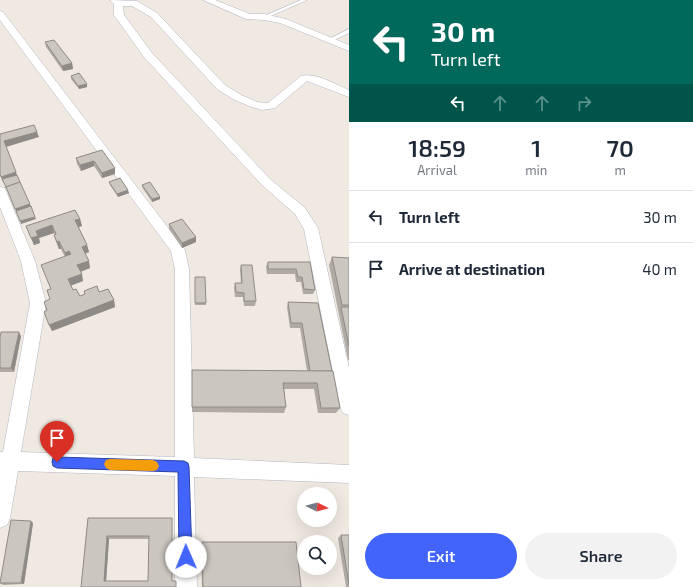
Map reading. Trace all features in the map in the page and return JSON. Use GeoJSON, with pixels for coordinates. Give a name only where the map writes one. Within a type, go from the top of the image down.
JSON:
{"type":"FeatureCollection","features":[{"type":"Feature","properties":{"kind":"street"},"geometry":{"type":"LineString","coordinates":[[207,0],[249,17],[264,17],[283,21],[349,48]]}},
{"type":"Feature","properties":{"kind":"street"},"geometry":{"type":"LineString","coordinates":[[349,94],[312,79],[305,78],[271,106],[253,104],[237,97],[221,86],[154,15],[134,3],[116,2],[119,15],[148,55],[266,182],[300,211],[311,228],[349,407]]}},
{"type":"Feature","properties":{"kind":"street"},"geometry":{"type":"LineString","coordinates":[[0,14],[178,250],[182,269],[186,587]]}},
{"type":"Feature","properties":{"kind":"street"},"geometry":{"type":"LineString","coordinates":[[0,191],[28,261],[38,303],[5,461],[0,518]]}},
{"type":"Feature","properties":{"kind":"street"},"geometry":{"type":"LineString","coordinates":[[5,461],[349,474]]}},
{"type":"Feature","properties":{"kind":"lane"},"geometry":{"type":"LineString","coordinates":[[264,17],[305,0]]}},
{"type":"Feature","properties":{"kind":"lane"},"geometry":{"type":"LineString","coordinates":[[330,40],[349,31]]}},
{"type":"Feature","properties":{"kind":"building"},"geometry":{"type":"Polygon","coordinates":[[[54,40],[72,63],[62,66],[45,42],[54,40]]]}},
{"type":"Feature","properties":{"kind":"building"},"geometry":{"type":"Polygon","coordinates":[[[79,73],[87,84],[78,86],[71,76],[79,73]]]}},
{"type":"Feature","properties":{"kind":"building"},"geometry":{"type":"Polygon","coordinates":[[[34,125],[37,132],[4,141],[16,172],[1,177],[0,134],[34,125]]]}},
{"type":"Feature","properties":{"kind":"building"},"geometry":{"type":"Polygon","coordinates":[[[102,150],[115,168],[102,173],[94,161],[80,165],[76,158],[102,150]]]}},
{"type":"Feature","properties":{"kind":"building"},"geometry":{"type":"Polygon","coordinates":[[[17,175],[20,182],[6,187],[2,179],[17,175]]]}},
{"type":"Feature","properties":{"kind":"building"},"geometry":{"type":"Polygon","coordinates":[[[120,178],[128,190],[117,194],[109,182],[120,178]]]}},
{"type":"Feature","properties":{"kind":"building"},"geometry":{"type":"Polygon","coordinates":[[[20,182],[30,204],[15,209],[6,187],[20,182]]]}},
{"type":"Feature","properties":{"kind":"building"},"geometry":{"type":"Polygon","coordinates":[[[150,182],[160,197],[152,199],[142,185],[150,182]]]}},
{"type":"Feature","properties":{"kind":"building"},"geometry":{"type":"Polygon","coordinates":[[[31,206],[35,217],[20,221],[16,211],[31,206]]]}},
{"type":"Feature","properties":{"kind":"building"},"geometry":{"type":"Polygon","coordinates":[[[75,210],[80,219],[75,220],[87,245],[82,247],[89,261],[77,265],[82,274],[68,279],[73,290],[76,289],[80,296],[85,294],[84,291],[97,286],[99,292],[108,289],[114,300],[49,325],[44,312],[47,310],[44,302],[50,299],[47,290],[51,289],[41,265],[71,254],[69,251],[65,253],[59,241],[57,242],[54,235],[56,234],[52,225],[36,231],[38,236],[31,238],[26,226],[75,210]]]}},
{"type":"Feature","properties":{"kind":"building"},"geometry":{"type":"Polygon","coordinates":[[[182,219],[196,237],[182,243],[169,224],[182,219]]]}},
{"type":"Feature","properties":{"kind":"building"},"geometry":{"type":"Polygon","coordinates":[[[332,257],[349,258],[349,305],[342,305],[332,257]]]}},
{"type":"Feature","properties":{"kind":"building"},"geometry":{"type":"Polygon","coordinates":[[[268,262],[310,262],[315,290],[304,289],[302,277],[298,277],[296,269],[268,269],[268,262]]]}},
{"type":"Feature","properties":{"kind":"building"},"geometry":{"type":"Polygon","coordinates":[[[241,265],[252,265],[256,301],[244,301],[244,293],[236,292],[235,283],[242,283],[241,265]]]}},
{"type":"Feature","properties":{"kind":"building"},"geometry":{"type":"Polygon","coordinates":[[[195,277],[205,277],[206,303],[195,303],[195,277]]]}},
{"type":"Feature","properties":{"kind":"building"},"geometry":{"type":"Polygon","coordinates":[[[288,302],[318,303],[332,371],[310,371],[302,323],[291,323],[288,302]]]}},
{"type":"Feature","properties":{"kind":"building"},"geometry":{"type":"Polygon","coordinates":[[[341,307],[349,307],[349,346],[341,307]]]}},
{"type":"Feature","properties":{"kind":"building"},"geometry":{"type":"Polygon","coordinates":[[[1,332],[19,332],[11,368],[0,368],[1,332]]]}},
{"type":"Feature","properties":{"kind":"building"},"geometry":{"type":"Polygon","coordinates":[[[192,370],[333,371],[340,408],[321,408],[317,383],[283,383],[286,407],[192,407],[192,370]]]}},
{"type":"Feature","properties":{"kind":"building"},"geometry":{"type":"Polygon","coordinates":[[[88,518],[172,518],[172,581],[176,581],[176,587],[81,587],[88,518]],[[107,536],[104,581],[148,581],[149,536],[107,536]]]}},
{"type":"Feature","properties":{"kind":"building"},"geometry":{"type":"Polygon","coordinates":[[[11,520],[31,521],[21,583],[0,583],[11,520]]]}},
{"type":"Feature","properties":{"kind":"building"},"geometry":{"type":"Polygon","coordinates":[[[341,535],[349,535],[349,585],[341,535]]]}},
{"type":"Feature","properties":{"kind":"building"},"geometry":{"type":"Polygon","coordinates":[[[202,542],[296,542],[297,575],[300,575],[301,587],[203,587],[202,542]]]}},
{"type":"Feature","properties":{"kind":"slow traffic"},"geometry":{"type":"LineString","coordinates":[[110,464],[153,466]]}},
{"type":"Feature","properties":{"kind":"route"},"geometry":{"type":"LineString","coordinates":[[57,462],[184,467],[186,557]]}}]}
